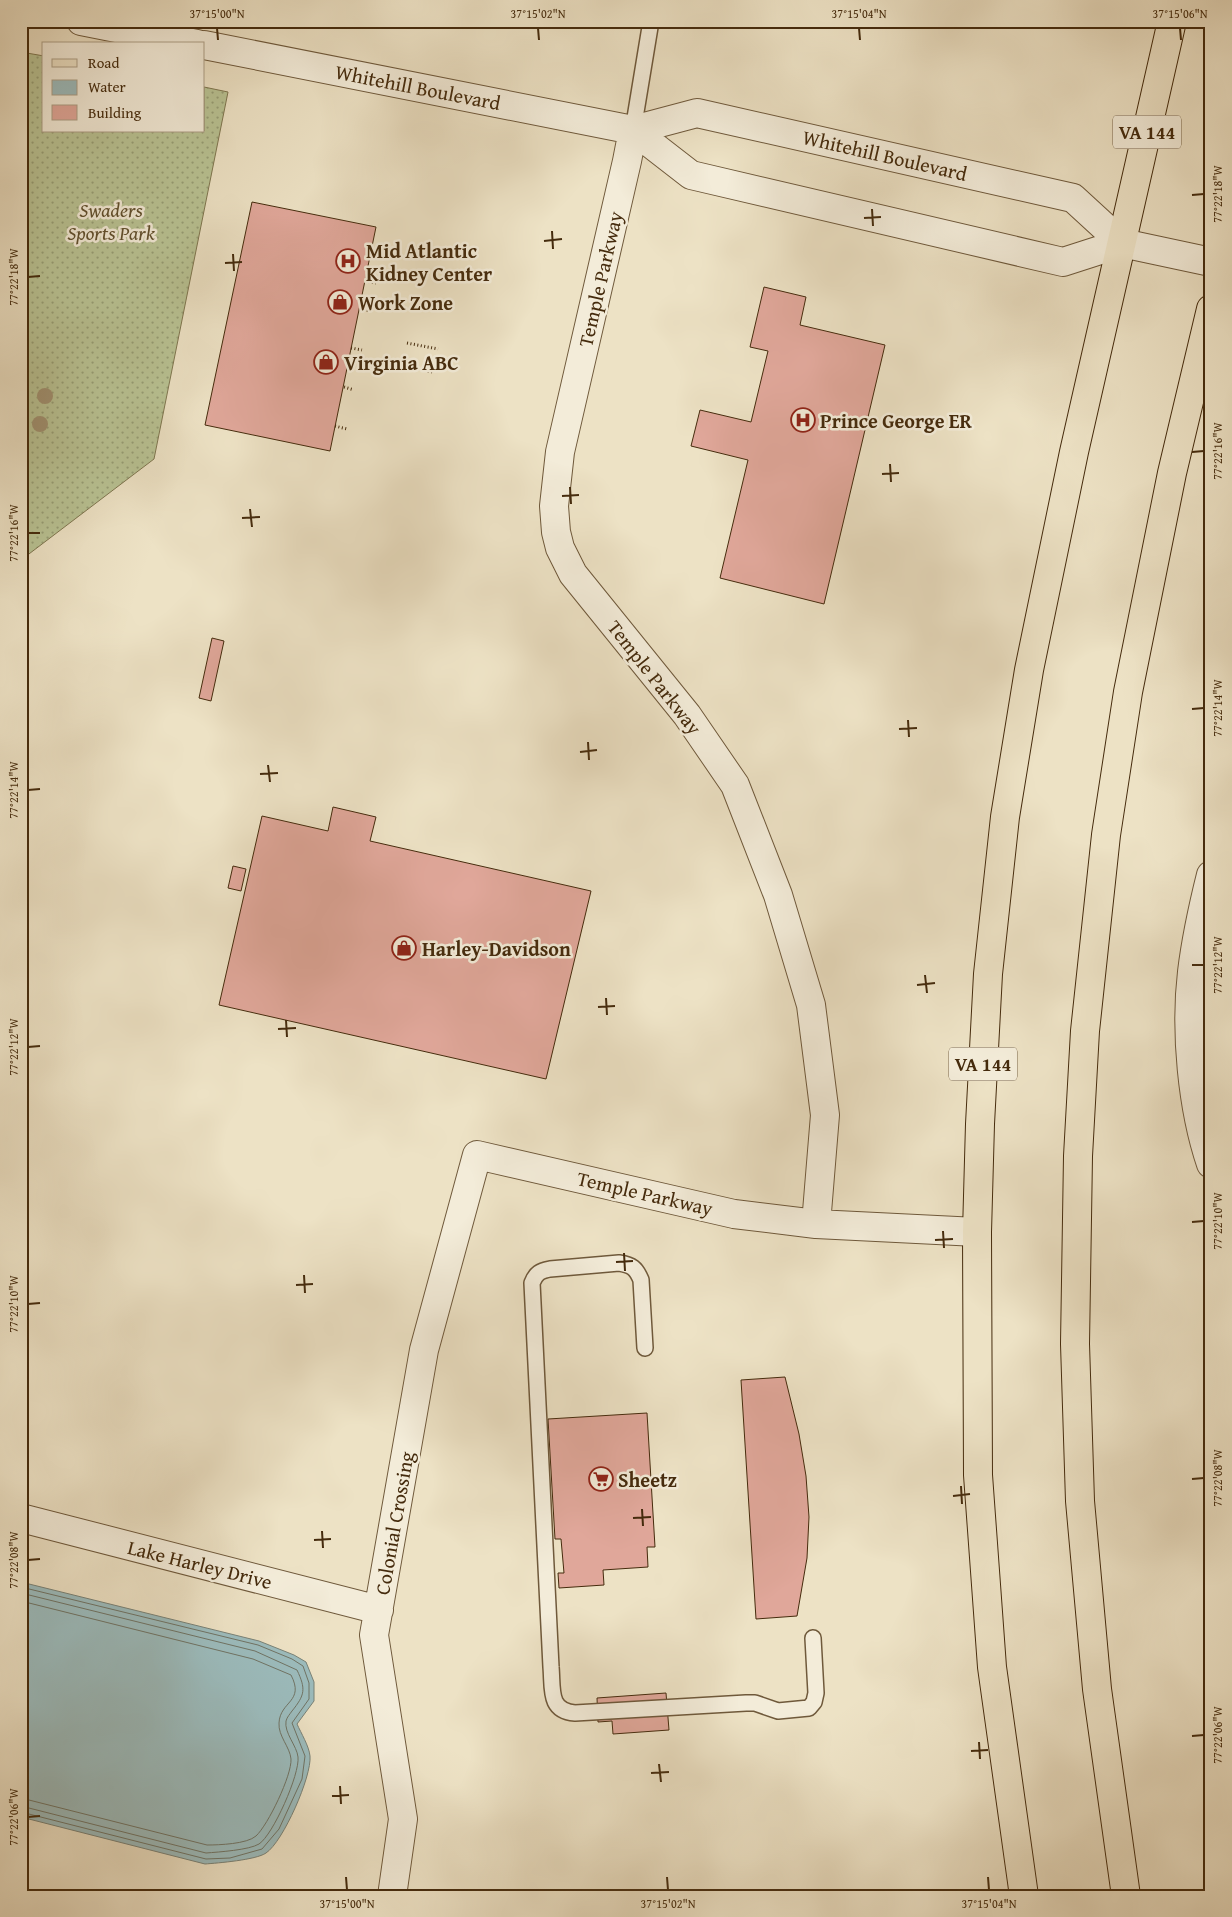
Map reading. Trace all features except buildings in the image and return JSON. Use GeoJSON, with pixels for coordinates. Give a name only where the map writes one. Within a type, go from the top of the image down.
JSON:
{"type":"FeatureCollection","features":[{"type":"Feature","properties":{"kind":"main road","name":"VA 144"},"geometry":{"type":"LineString","coordinates":[[1024,1896],[992,1666],[978,1475],[977,1232],[980,1124],[988,983],[1005,817],[1029,670],[1074,452],[1172,21]]}},
{"type":"Feature","properties":{"kind":"main road"},"geometry":{"type":"LineString","coordinates":[[1126,1896],[1097,1689],[1080,1500],[1075,1344],[1078,1156],[1085,1031],[1106,835],[1125,711],[1172,473],[1211,309]]}},
{"type":"Feature","properties":{"kind":"street"},"geometry":{"type":"LineString","coordinates":[[81,21],[187,42]]}},
{"type":"Feature","properties":{"kind":"street","name":"Whitehill Boulevard"},"geometry":{"type":"LineString","coordinates":[[205,45],[633,130],[697,113],[1073,198],[1122,243]]}},
{"type":"Feature","properties":{"kind":"street","name":"Whitehill Boulevard"},"geometry":{"type":"LineString","coordinates":[[633,130],[691,175],[1044,258],[1063,262],[1122,243],[1211,262]]}},
{"type":"Feature","properties":{"kind":"street","name":"Temple Parkway"},"geometry":{"type":"LineString","coordinates":[[633,130],[560,452],[554,506],[556,532],[560,548],[573,574],[687,715],[735,785],[778,895],[811,1005],[825,1114],[816,1224]]}},
{"type":"Feature","properties":{"kind":"street"},"geometry":{"type":"LineString","coordinates":[[1211,875],[1200,923],[1192,973],[1200,1025],[1194,1086],[1205,1146],[1211,1164]]}},
{"type":"Feature","properties":{"kind":"street","name":"Temple Parkway"},"geometry":{"type":"LineString","coordinates":[[477,1155],[734,1214],[816,1224],[977,1232]]}},
{"type":"Feature","properties":{"kind":"street","name":"Colonial Crossing"},"geometry":{"type":"LineString","coordinates":[[392,1896],[403,1819],[374,1635],[424,1350],[477,1155]]}},
{"type":"Feature","properties":{"kind":"street","name":"Lake Harley Drive"},"geometry":{"type":"LineString","coordinates":[[21,1518],[379,1610]]}},
{"type":"Feature","properties":{"kind":"lane"},"geometry":{"type":"LineString","coordinates":[[633,130],[651,21]]}},
{"type":"Feature","properties":{"kind":"lane"},"geometry":{"type":"LineString","coordinates":[[645,1348],[641,1280],[637,1270],[629,1264],[619,1263],[550,1269],[540,1271],[535,1276],[532,1283],[551,1667],[555,1702],[558,1708],[564,1712],[746,1703],[755,1703],[778,1711],[809,1708],[814,1702],[816,1693],[813,1638]]}},
{"type":"Feature","properties":{"kind":"path"},"geometry":{"type":"LineString","coordinates":[[365,281],[376,283]]}},
{"type":"Feature","properties":{"kind":"path"},"geometry":{"type":"LineString","coordinates":[[360,309],[370,311]]}},
{"type":"Feature","properties":{"kind":"path"},"geometry":{"type":"LineString","coordinates":[[406,343],[438,349]]}},
{"type":"Feature","properties":{"kind":"path"},"geometry":{"type":"LineString","coordinates":[[351,348],[362,350]]}},
{"type":"Feature","properties":{"kind":"path"},"geometry":{"type":"LineString","coordinates":[[383,363],[433,372]]}},
{"type":"Feature","properties":{"kind":"path"},"geometry":{"type":"LineString","coordinates":[[344,387],[354,390]]}},
{"type":"Feature","properties":{"kind":"path"},"geometry":{"type":"LineString","coordinates":[[336,426],[347,429]]}},
{"type":"Feature","properties":{"kind":"green space","name":"Swaders Sports Park"},"geometry":{"type":"Polygon","coordinates":[[[21,52],[42,56],[42,132],[205,132],[205,87],[228,92],[154,459],[21,560],[21,52]]]}},
{"type":"Feature","properties":{"kind":"water"},"geometry":{"type":"Polygon","coordinates":[[[21,1582],[259,1641],[306,1662],[314,1682],[314,1701],[297,1724],[308,1748],[310,1756],[309,1765],[301,1793],[288,1823],[273,1846],[266,1853],[246,1859],[205,1864],[21,1817],[21,1582]]]}},
{"type":"Feature","properties":{"kind":"place","name":"Mid Atlantic Kidney Center"},"geometry":{"type":"Point","coordinates":[348,261]}},
{"type":"Feature","properties":{"kind":"place","name":"Work Zone"},"geometry":{"type":"Point","coordinates":[340,302]}},
{"type":"Feature","properties":{"kind":"place","name":"Virginia ABC"},"geometry":{"type":"Point","coordinates":[326,362]}},
{"type":"Feature","properties":{"kind":"place","name":"Prince George ER"},"geometry":{"type":"Point","coordinates":[803,420]}},
{"type":"Feature","properties":{"kind":"place","name":"Harley-Davidson"},"geometry":{"type":"Point","coordinates":[404,948]}},
{"type":"Feature","properties":{"kind":"place","name":"Sheetz"},"geometry":{"type":"Point","coordinates":[601,1479]}}]}
